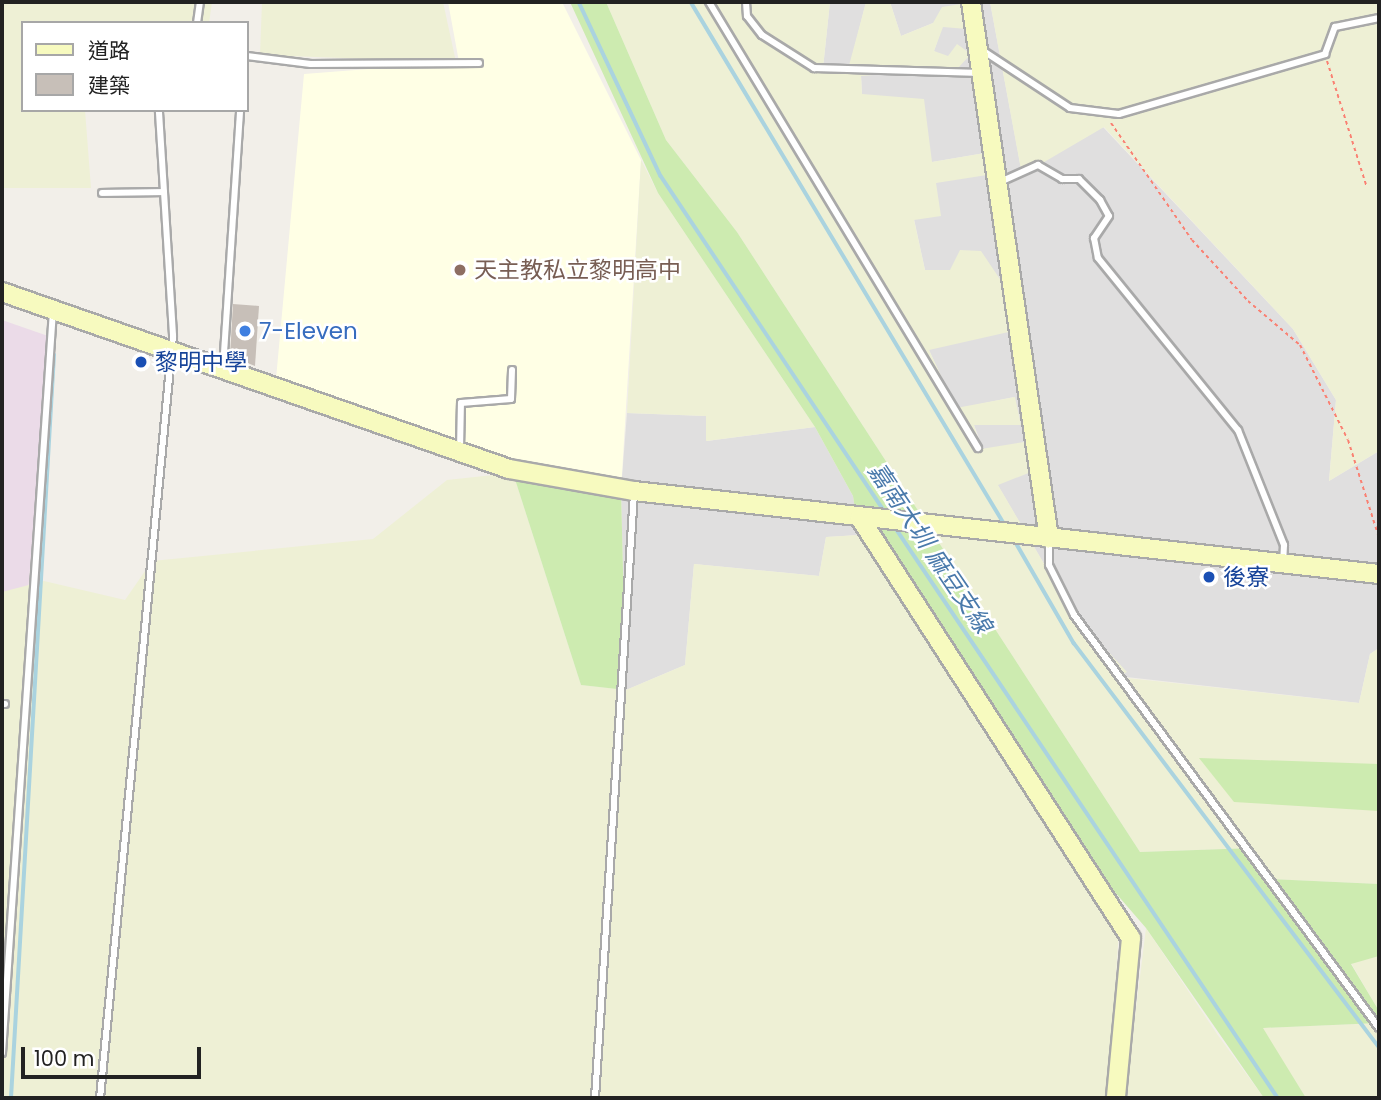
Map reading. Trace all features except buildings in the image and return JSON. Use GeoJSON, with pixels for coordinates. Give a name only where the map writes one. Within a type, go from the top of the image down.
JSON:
{"type":"FeatureCollection","features":[{"type":"Feature","properties":{"kind":"main road"},"geometry":{"type":"LineString","coordinates":[[971,2],[1049,538]]}},
{"type":"Feature","properties":{"kind":"main road"},"geometry":{"type":"LineString","coordinates":[[2,292],[459,454],[634,491],[1379,574]]}},
{"type":"Feature","properties":{"kind":"main road"},"geometry":{"type":"LineString","coordinates":[[867,519],[1131,938],[1116,1098]]}},
{"type":"Feature","properties":{"kind":"lane"},"geometry":{"type":"LineString","coordinates":[[197,21],[200,2]]}},
{"type":"Feature","properties":{"kind":"lane"},"geometry":{"type":"LineString","coordinates":[[709,2],[978,449]]}},
{"type":"Feature","properties":{"kind":"lane"},"geometry":{"type":"LineString","coordinates":[[746,2],[747,16],[762,35],[814,68],[982,73]]}},
{"type":"Feature","properties":{"kind":"lane"},"geometry":{"type":"LineString","coordinates":[[978,47],[1070,108],[1104,113],[1325,54],[1335,27],[1379,19]]}},
{"type":"Feature","properties":{"kind":"lane"},"geometry":{"type":"LineString","coordinates":[[248,56],[311,64],[479,63]]}},
{"type":"Feature","properties":{"kind":"lane"},"geometry":{"type":"LineString","coordinates":[[100,1098],[169,351],[172,292],[159,112]]}},
{"type":"Feature","properties":{"kind":"lane"},"geometry":{"type":"LineString","coordinates":[[223,370],[240,112]]}},
{"type":"Feature","properties":{"kind":"lane"},"geometry":{"type":"LineString","coordinates":[[999,183],[1038,165],[1062,179],[1079,179],[1100,200],[1109,216],[1094,238],[1098,258],[1238,430],[1284,545],[1283,564]]}},
{"type":"Feature","properties":{"kind":"lane"},"geometry":{"type":"LineString","coordinates":[[102,193],[164,192]]}},
{"type":"Feature","properties":{"kind":"lane"},"geometry":{"type":"LineString","coordinates":[[2,1050],[53,310]]}},
{"type":"Feature","properties":{"kind":"lane"},"geometry":{"type":"LineString","coordinates":[[459,454],[461,403],[511,399],[512,370]]}},
{"type":"Feature","properties":{"kind":"lane"},"geometry":{"type":"LineString","coordinates":[[595,1098],[634,491]]}},
{"type":"Feature","properties":{"kind":"lane"},"geometry":{"type":"LineString","coordinates":[[1049,538],[1049,565],[1074,615],[1379,1028]]}},
{"type":"Feature","properties":{"kind":"path"},"geometry":{"type":"LineString","coordinates":[[1325,54],[1366,185]]}},
{"type":"Feature","properties":{"kind":"path"},"geometry":{"type":"LineString","coordinates":[[1104,113],[1192,240],[1248,301],[1300,345],[1348,440],[1379,538]]}},
{"type":"Feature","properties":{"kind":"shaded area"},"geometry":{"type":"Polygon","coordinates":[[[2,2],[212,2],[209,21],[21,21],[21,112],[85,112],[91,188],[2,188],[2,2]]]}},
{"type":"Feature","properties":{"kind":"shaded area"},"geometry":{"type":"Polygon","coordinates":[[[262,2],[443,2],[456,62],[260,55],[262,2]]]}},
{"type":"Feature","properties":{"kind":"shaded area","name":"天主教私立黎明高中"},"geometry":{"type":"Polygon","coordinates":[[[448,2],[562,2],[641,160],[621,490],[513,473],[276,379],[304,74],[459,62],[448,2]]]}},
{"type":"Feature","properties":{"kind":"shaded area"},"geometry":{"type":"Polygon","coordinates":[[[606,2],[830,2],[823,68],[847,73],[866,2],[890,2],[901,36],[933,23],[942,7],[961,4],[967,29],[943,27],[934,51],[948,56],[957,44],[971,54],[958,68],[861,76],[862,94],[924,99],[932,162],[985,153],[987,175],[936,183],[941,216],[914,220],[925,270],[950,270],[960,250],[981,251],[1010,294],[1013,331],[929,350],[956,408],[1015,397],[1021,425],[974,425],[981,449],[1024,442],[1031,472],[998,485],[1074,615],[1127,672],[1118,677],[1359,703],[1370,654],[1379,648],[1379,884],[1270,879],[1253,848],[1140,852],[737,232],[666,140],[606,2]]]}},
{"type":"Feature","properties":{"kind":"shaded area"},"geometry":{"type":"Polygon","coordinates":[[[830,2],[866,2],[848,73],[823,68],[830,2]]]}},
{"type":"Feature","properties":{"kind":"shaded area"},"geometry":{"type":"Polygon","coordinates":[[[890,2],[990,2],[1022,174],[1103,127],[1293,329],[1336,400],[1329,481],[1379,451],[1379,648],[1370,654],[1359,703],[1117,676],[1074,615],[997,484],[974,425],[1014,397],[956,409],[929,350],[950,270],[925,270],[914,219],[936,183],[985,153],[932,162],[862,94],[861,75],[957,68],[934,51],[942,27],[933,23],[901,36],[890,2]]]}},
{"type":"Feature","properties":{"kind":"shaded area"},"geometry":{"type":"Polygon","coordinates":[[[990,2],[1379,2],[1379,451],[1329,481],[1336,400],[1293,329],[1104,127],[1022,175],[990,2]]]}},
{"type":"Feature","properties":{"kind":"shaded area"},"geometry":{"type":"Polygon","coordinates":[[[641,160],[658,193],[815,427],[706,441],[706,416],[627,413],[641,160]]]}},
{"type":"Feature","properties":{"kind":"shaded area"},"geometry":{"type":"Polygon","coordinates":[[[2,320],[51,337],[28,591],[2,595],[2,320]]]}},
{"type":"Feature","properties":{"kind":"shaded area"},"geometry":{"type":"Polygon","coordinates":[[[627,413],[706,416],[707,441],[815,427],[853,496],[859,535],[826,537],[819,576],[694,564],[685,665],[626,690],[621,490],[627,413]]]}},
{"type":"Feature","properties":{"kind":"shaded area"},"geometry":{"type":"Polygon","coordinates":[[[513,473],[581,685],[626,690],[685,665],[694,564],[819,576],[826,537],[859,535],[1119,929],[1108,1098],[2,1098],[2,592],[44,581],[125,600],[152,561],[373,539],[447,480],[513,473]]]}},
{"type":"Feature","properties":{"kind":"shaded area"},"geometry":{"type":"Polygon","coordinates":[[[1146,928],[1217,1034],[1264,1098],[1125,1098],[1146,928]]]}},
{"type":"Feature","properties":{"kind":"shaded area"},"geometry":{"type":"Polygon","coordinates":[[[1379,956],[1379,1011],[1351,963],[1379,956]]]}},
{"type":"Feature","properties":{"kind":"shaded area"},"geometry":{"type":"Polygon","coordinates":[[[1379,1023],[1379,1098],[1306,1098],[1262,1028],[1379,1023]]]}},
{"type":"Feature","properties":{"kind":"green space"},"geometry":{"type":"Polygon","coordinates":[[[570,2],[606,2],[666,140],[737,232],[1140,852],[1253,848],[1270,879],[1379,884],[1379,956],[1351,964],[1379,1011],[1379,1023],[1263,1028],[1306,1098],[1264,1098],[1146,928],[1009,770],[859,535],[853,496],[815,427],[658,193],[570,2]]]}},
{"type":"Feature","properties":{"kind":"green space"},"geometry":{"type":"Polygon","coordinates":[[[513,473],[621,490],[626,690],[581,685],[513,473]]]}},
{"type":"Feature","properties":{"kind":"green space"},"geometry":{"type":"Polygon","coordinates":[[[1199,758],[1379,764],[1379,811],[1234,802],[1199,758]]]}},
{"type":"Feature","properties":{"kind":"waterway","name":"嘉南大圳 麻豆支線"},"geometry":{"type":"LineString","coordinates":[[579,2],[661,176],[885,512]]}},
{"type":"Feature","properties":{"kind":"waterway"},"geometry":{"type":"LineString","coordinates":[[691,2],[1005,525]]}},
{"type":"Feature","properties":{"kind":"waterway"},"geometry":{"type":"LineString","coordinates":[[11,1098],[54,355]]}},
{"type":"Feature","properties":{"kind":"waterway","name":"嘉南大圳 麻豆支線"},"geometry":{"type":"LineString","coordinates":[[895,527],[1278,1098]]}},
{"type":"Feature","properties":{"kind":"waterway"},"geometry":{"type":"LineString","coordinates":[[1015,541],[1074,643],[1379,1047]]}},
{"type":"Feature","properties":{"kind":"place","name":"天主教私立黎明高中"},"geometry":{"type":"Point","coordinates":[460,270]}},
{"type":"Feature","properties":{"kind":"place","name":"7-Eleven"},"geometry":{"type":"Point","coordinates":[245,331]}},
{"type":"Feature","properties":{"kind":"place","name":"黎明中學"},"geometry":{"type":"Point","coordinates":[141,362]}},
{"type":"Feature","properties":{"kind":"place","name":"後寮"},"geometry":{"type":"Point","coordinates":[1209,577]}}]}
